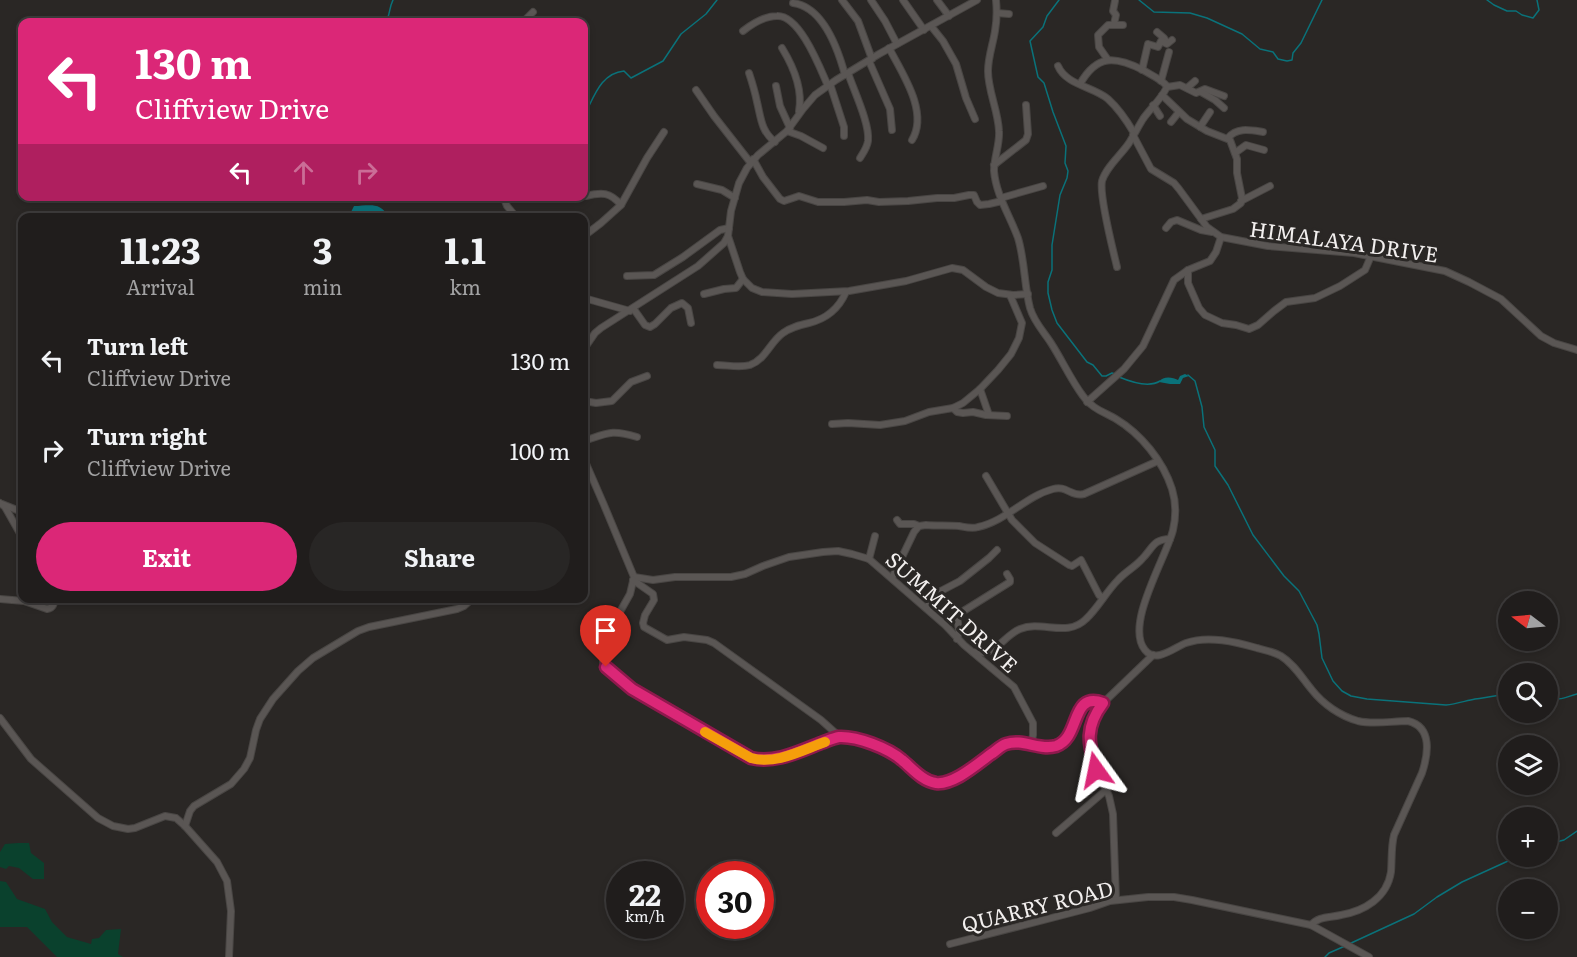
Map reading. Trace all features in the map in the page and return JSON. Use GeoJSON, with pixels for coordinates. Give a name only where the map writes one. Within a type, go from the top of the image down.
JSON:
{"type":"FeatureCollection","features":[{"type":"Feature","properties":{"kind":"street"},"geometry":{"type":"LineString","coordinates":[[842,0],[858,21],[890,109],[892,130]]}},
{"type":"Feature","properties":{"kind":"street"},"geometry":{"type":"LineString","coordinates":[[871,0],[897,44]]}},
{"type":"Feature","properties":{"kind":"street"},"geometry":{"type":"LineString","coordinates":[[903,0],[924,30]]}},
{"type":"Feature","properties":{"kind":"street"},"geometry":{"type":"LineString","coordinates":[[937,0],[949,16]]}},
{"type":"Feature","properties":{"kind":"street"},"geometry":{"type":"LineString","coordinates":[[588,343],[601,328],[703,262],[724,243],[728,236],[735,198],[743,174],[752,161],[789,130],[809,101],[829,85],[890,48],[949,16],[968,2],[977,0]]}},
{"type":"Feature","properties":{"kind":"street"},"geometry":{"type":"LineString","coordinates":[[996,0],[995,30],[988,61],[990,89],[999,129],[994,165],[995,179],[1020,245],[1033,316],[1087,402],[1129,428],[1158,461],[1172,490],[1175,521],[1150,588],[1140,634],[1140,642],[1148,653],[1153,655]]}},
{"type":"Feature","properties":{"kind":"street"},"geometry":{"type":"LineString","coordinates":[[1114,24],[1115,2]]}},
{"type":"Feature","properties":{"kind":"street"},"geometry":{"type":"LineString","coordinates":[[793,3],[806,7],[817,16],[839,52],[868,135],[867,146],[860,158]]}},
{"type":"Feature","properties":{"kind":"street"},"geometry":{"type":"LineString","coordinates":[[527,18],[532,12]]}},
{"type":"Feature","properties":{"kind":"street"},"geometry":{"type":"LineString","coordinates":[[997,13],[1009,14]]}},
{"type":"Feature","properties":{"kind":"street"},"geometry":{"type":"LineString","coordinates":[[742,31],[753,23],[777,16],[794,25],[805,39],[829,85],[844,127],[844,136]]}},
{"type":"Feature","properties":{"kind":"street"},"geometry":{"type":"LineString","coordinates":[[1108,60],[1101,51],[1097,38],[1104,28],[1111,24],[1123,25]]}},
{"type":"Feature","properties":{"kind":"street"},"geometry":{"type":"LineString","coordinates":[[932,26],[953,57],[975,119]]}},
{"type":"Feature","properties":{"kind":"street"},"geometry":{"type":"LineString","coordinates":[[1142,70],[1148,44],[1158,47],[1161,41],[1170,42],[1164,40],[1156,32]]}},
{"type":"Feature","properties":{"kind":"street"},"geometry":{"type":"LineString","coordinates":[[782,48],[794,72],[801,101],[799,114]]}},
{"type":"Feature","properties":{"kind":"street"},"geometry":{"type":"LineString","coordinates":[[890,48],[907,80],[915,102],[917,130],[912,140]]}},
{"type":"Feature","properties":{"kind":"street"},"geometry":{"type":"LineString","coordinates":[[1161,81],[1169,52]]}},
{"type":"Feature","properties":{"kind":"street"},"geometry":{"type":"LineString","coordinates":[[1080,84],[1094,67],[1108,60],[1121,60],[1161,81],[1167,87]]}},
{"type":"Feature","properties":{"kind":"street","name":"HIMALAYA DRIVE"},"geometry":{"type":"LineString","coordinates":[[1058,66],[1064,75],[1107,98],[1127,122],[1151,169],[1173,183],[1212,232],[1221,237],[1268,246],[1371,256],[1436,268],[1500,299],[1541,336],[1554,343],[1577,350]]}},
{"type":"Feature","properties":{"kind":"street"},"geometry":{"type":"LineString","coordinates":[[749,73],[763,129],[775,142]]}},
{"type":"Feature","properties":{"kind":"street"},"geometry":{"type":"LineString","coordinates":[[1187,88],[1195,81]]}},
{"type":"Feature","properties":{"kind":"street"},"geometry":{"type":"LineString","coordinates":[[1117,267],[1104,204],[1102,182],[1106,173],[1167,87],[1180,85],[1215,100],[1224,108]]}},
{"type":"Feature","properties":{"kind":"street"},"geometry":{"type":"LineString","coordinates":[[776,86],[780,106],[789,130],[823,148]]}},
{"type":"Feature","properties":{"kind":"street"},"geometry":{"type":"LineString","coordinates":[[1200,94],[1205,89],[1218,94]]}},
{"type":"Feature","properties":{"kind":"street"},"geometry":{"type":"LineString","coordinates":[[696,90],[780,199],[784,201],[799,196],[818,202],[867,200],[879,202],[974,195],[980,205],[1043,186]]}},
{"type":"Feature","properties":{"kind":"street"},"geometry":{"type":"LineString","coordinates":[[1162,95],[1179,112],[1200,127],[1228,138],[1232,143],[1241,201]]}},
{"type":"Feature","properties":{"kind":"street"},"geometry":{"type":"LineString","coordinates":[[994,165],[1026,140],[1028,134],[1026,105]]}},
{"type":"Feature","properties":{"kind":"street"},"geometry":{"type":"LineString","coordinates":[[1153,105],[1160,116]]}},
{"type":"Feature","properties":{"kind":"street"},"geometry":{"type":"LineString","coordinates":[[1200,127],[1210,111]]}},
{"type":"Feature","properties":{"kind":"street"},"geometry":{"type":"LineString","coordinates":[[1171,122],[1179,112]]}},
{"type":"Feature","properties":{"kind":"street"},"geometry":{"type":"LineString","coordinates":[[1228,138],[1234,132],[1241,130],[1263,132]]}},
{"type":"Feature","properties":{"kind":"street"},"geometry":{"type":"LineString","coordinates":[[588,233],[621,205],[664,132]]}},
{"type":"Feature","properties":{"kind":"street"},"geometry":{"type":"LineString","coordinates":[[1235,153],[1246,145],[1264,150]]}},
{"type":"Feature","properties":{"kind":"street"},"geometry":{"type":"LineString","coordinates":[[697,184],[722,190],[735,198]]}},
{"type":"Feature","properties":{"kind":"street"},"geometry":{"type":"LineString","coordinates":[[1201,219],[1237,207],[1241,201],[1270,186]]}},
{"type":"Feature","properties":{"kind":"street"},"geometry":{"type":"LineString","coordinates":[[588,195],[596,193],[607,194],[621,205]]}},
{"type":"Feature","properties":{"kind":"street"},"geometry":{"type":"LineString","coordinates":[[1166,228],[1171,222],[1177,220],[1212,232]]}},
{"type":"Feature","properties":{"kind":"street"},"geometry":{"type":"LineString","coordinates":[[627,276],[654,275],[720,230],[729,228]]}},
{"type":"Feature","properties":{"kind":"street"},"geometry":{"type":"LineString","coordinates":[[728,236],[743,279],[752,288],[762,292],[792,294],[846,292],[906,281],[952,268],[963,270],[993,291],[1010,295],[1028,294]]}},
{"type":"Feature","properties":{"kind":"street"},"geometry":{"type":"LineString","coordinates":[[1087,402],[1117,376],[1147,340],[1172,282],[1188,270],[1210,261],[1221,237]]}},
{"type":"Feature","properties":{"kind":"street"},"geometry":{"type":"LineString","coordinates":[[1188,270],[1188,283],[1205,315],[1249,329],[1258,325],[1286,302],[1315,298],[1340,285],[1365,270],[1371,256]]}},
{"type":"Feature","properties":{"kind":"street"},"geometry":{"type":"LineString","coordinates":[[704,294],[736,288],[743,279]]}},
{"type":"Feature","properties":{"kind":"street"},"geometry":{"type":"LineString","coordinates":[[717,365],[745,366],[754,363],[768,351],[781,334],[792,327],[819,320],[831,312],[839,305],[846,292]]}},
{"type":"Feature","properties":{"kind":"street"},"geometry":{"type":"LineString","coordinates":[[832,424],[880,425],[905,421],[929,412],[953,408],[963,403],[980,389],[1011,354],[1019,338],[1022,323],[1010,295]]}},
{"type":"Feature","properties":{"kind":"street"},"geometry":{"type":"LineString","coordinates":[[588,299],[632,310],[645,325],[650,327],[670,308],[682,303],[688,308],[691,323]]}},
{"type":"Feature","properties":{"kind":"street"},"geometry":{"type":"LineString","coordinates":[[588,402],[596,403],[612,400],[631,382],[647,376]]}},
{"type":"Feature","properties":{"kind":"street"},"geometry":{"type":"LineString","coordinates":[[980,389],[989,415]]}},
{"type":"Feature","properties":{"kind":"street"},"geometry":{"type":"LineString","coordinates":[[953,408],[960,413],[973,412],[1007,416]]}},
{"type":"Feature","properties":{"kind":"street"},"geometry":{"type":"LineString","coordinates":[[588,440],[608,432],[637,437]]}},
{"type":"Feature","properties":{"kind":"street"},"geometry":{"type":"LineString","coordinates":[[897,520],[900,524],[919,526],[948,525],[975,528],[1008,513],[1044,492],[1062,488],[1075,495],[1084,494],[1158,461]]}},
{"type":"Feature","properties":{"kind":"street"},"geometry":{"type":"LineString","coordinates":[[588,468],[634,578],[653,594],[654,600],[644,620],[648,631],[667,640],[684,637],[714,643],[821,720],[840,737]]}},
{"type":"Feature","properties":{"kind":"street"},"geometry":{"type":"LineString","coordinates":[[986,476],[1012,520],[1035,543],[1071,566],[1081,560],[1103,598]]}},
{"type":"Feature","properties":{"kind":"street"},"geometry":{"type":"LineString","coordinates":[[1,504],[18,509]]}},
{"type":"Feature","properties":{"kind":"street"},"geometry":{"type":"LineString","coordinates":[[1,504],[18,530]]}},
{"type":"Feature","properties":{"kind":"street"},"geometry":{"type":"LineString","coordinates":[[892,578],[919,526]]}},
{"type":"Feature","properties":{"kind":"street"},"geometry":{"type":"LineString","coordinates":[[869,559],[875,536]]}},
{"type":"Feature","properties":{"kind":"street"},"geometry":{"type":"LineString","coordinates":[[972,652],[990,652],[1016,631],[1026,627],[1061,629],[1073,627],[1086,620],[1118,580],[1143,559],[1157,541],[1170,539]]}},
{"type":"Feature","properties":{"kind":"street"},"geometry":{"type":"LineString","coordinates":[[926,608],[937,593],[960,581],[997,550]]}},
{"type":"Feature","properties":{"kind":"street","name":"SUMMIT DRIVE"},"geometry":{"type":"LineString","coordinates":[[634,578],[653,580],[675,577],[731,577],[789,557],[823,552],[852,554],[869,559],[945,625],[957,639],[1011,684],[1033,723],[1031,744]]}},
{"type":"Feature","properties":{"kind":"street"},"geometry":{"type":"LineString","coordinates":[[957,639],[959,631],[957,615],[1010,582],[1007,574]]}},
{"type":"Feature","properties":{"kind":"street"},"geometry":{"type":"LineString","coordinates":[[634,578],[630,594],[612,626],[603,658],[606,667],[632,689],[743,754],[759,760],[777,758],[840,737],[886,749],[920,776],[936,783],[946,783],[959,777],[1005,744],[1011,742],[1050,747],[1063,742],[1085,703],[1095,700],[1103,703]]}},
{"type":"Feature","properties":{"kind":"street"},"geometry":{"type":"LineString","coordinates":[[0,599],[18,600]]}},
{"type":"Feature","properties":{"kind":"street"},"geometry":{"type":"LineString","coordinates":[[30,603],[47,609],[51,608],[53,603]]}},
{"type":"Feature","properties":{"kind":"street"},"geometry":{"type":"LineString","coordinates":[[185,825],[194,806],[231,784],[244,770],[250,758],[260,719],[273,699],[306,663],[358,631],[457,609],[467,603]]}},
{"type":"Feature","properties":{"kind":"street"},"geometry":{"type":"LineString","coordinates":[[1116,900],[1113,814],[1109,796],[1096,770],[1092,754],[1090,728],[1092,719],[1103,703],[1153,655],[1164,653],[1189,642],[1204,640],[1230,642],[1270,651],[1288,661],[1323,702],[1347,717],[1369,723],[1414,723],[1424,732],[1427,740],[1426,762],[1394,835],[1390,875],[1386,888],[1371,905],[1337,916],[1318,918],[1311,925],[1369,957]]}},
{"type":"Feature","properties":{"kind":"street"},"geometry":{"type":"LineString","coordinates":[[0,718],[39,768],[98,818],[114,826],[128,829],[165,816],[185,825],[217,861],[227,881],[231,911],[229,957]]}},
{"type":"Feature","properties":{"kind":"street"},"geometry":{"type":"LineString","coordinates":[[1056,833],[1106,790]]}},
{"type":"Feature","properties":{"kind":"street","name":"QUARRY ROAD"},"geometry":{"type":"LineString","coordinates":[[950,944],[1116,900],[1160,896],[1311,925]]}},
{"type":"Feature","properties":{"kind":"green space"},"geometry":{"type":"Polygon","coordinates":[[[29,843],[31,853],[44,863],[44,879],[33,879],[19,868],[0,867],[0,852],[5,844],[29,843]]]}},
{"type":"Feature","properties":{"kind":"green space"},"geometry":{"type":"Polygon","coordinates":[[[0,881],[6,882],[17,899],[45,909],[52,922],[67,937],[91,944],[92,939],[99,938],[106,930],[121,929],[118,954],[123,957],[57,957],[27,927],[0,927],[0,881]]]}},
{"type":"Feature","properties":{"kind":"water"},"geometry":{"type":"Polygon","coordinates":[[[369,205],[378,206],[386,213],[352,213],[354,206],[369,205]]]}},
{"type":"Feature","properties":{"kind":"water"},"geometry":{"type":"Polygon","coordinates":[[[1185,374],[1189,376],[1183,378],[1180,384],[1159,382],[1168,378],[1178,380],[1185,374]]]}},
{"type":"Feature","properties":{"kind":"waterway"},"geometry":{"type":"LineString","coordinates":[[388,18],[393,0]]}},
{"type":"Feature","properties":{"kind":"waterway"},"geometry":{"type":"LineString","coordinates":[[588,108],[595,93],[609,76],[624,71],[631,78],[663,61],[681,34],[706,14],[717,0]]}},
{"type":"Feature","properties":{"kind":"waterway"},"geometry":{"type":"LineString","coordinates":[[1059,0],[1047,16],[1043,27],[1030,41],[1038,77],[1044,83],[1066,146],[1065,163],[1068,171],[1060,195],[1052,245],[1052,270],[1048,282],[1048,293],[1057,323],[1087,362],[1093,365],[1102,376],[1115,374]]}},
{"type":"Feature","properties":{"kind":"waterway"},"geometry":{"type":"LineString","coordinates":[[1139,0],[1154,12],[1190,13],[1207,18],[1242,34],[1260,49],[1273,52],[1278,59],[1287,61],[1292,60],[1293,53],[1301,43],[1322,0]]}},
{"type":"Feature","properties":{"kind":"waterway"},"geometry":{"type":"LineString","coordinates":[[1487,0],[1507,11],[1516,11],[1533,18],[1539,10],[1537,0]]}},
{"type":"Feature","properties":{"kind":"waterway"},"geometry":{"type":"LineString","coordinates":[[1188,375],[1195,381],[1202,407],[1204,427],[1215,450],[1215,466],[1228,485],[1253,535],[1284,576],[1299,591],[1317,625],[1322,658],[1333,681],[1342,691],[1351,696],[1367,699],[1446,705],[1498,696]]}},
{"type":"Feature","properties":{"kind":"waterway"},"geometry":{"type":"LineString","coordinates":[[1119,377],[1145,384],[1160,381]]}},
{"type":"Feature","properties":{"kind":"waterway"},"geometry":{"type":"LineString","coordinates":[[1558,699],[1577,694]]}},
{"type":"Feature","properties":{"kind":"waterway"},"geometry":{"type":"LineString","coordinates":[[1558,842],[1577,831]]}},
{"type":"Feature","properties":{"kind":"waterway"},"geometry":{"type":"LineString","coordinates":[[1349,944],[1414,914],[1462,882],[1498,866]]}},
{"type":"Feature","properties":{"kind":"waterway"},"geometry":{"type":"LineString","coordinates":[[1325,957],[1345,946]]}},
{"type":"Feature","properties":{"kind":"slow traffic"},"geometry":{"type":"LineString","coordinates":[[705,732],[751,758],[759,760],[796,753],[825,742]]}},
{"type":"Feature","properties":{"kind":"route"},"geometry":{"type":"LineString","coordinates":[[606,667],[632,689],[751,758],[767,760],[777,758],[835,738],[848,738],[886,749],[903,760],[920,776],[936,783],[946,783],[959,777],[1000,747],[1011,742],[1042,747],[1057,746],[1068,736],[1085,703],[1095,700],[1103,703],[1092,719],[1090,728],[1096,770]]}}]}
